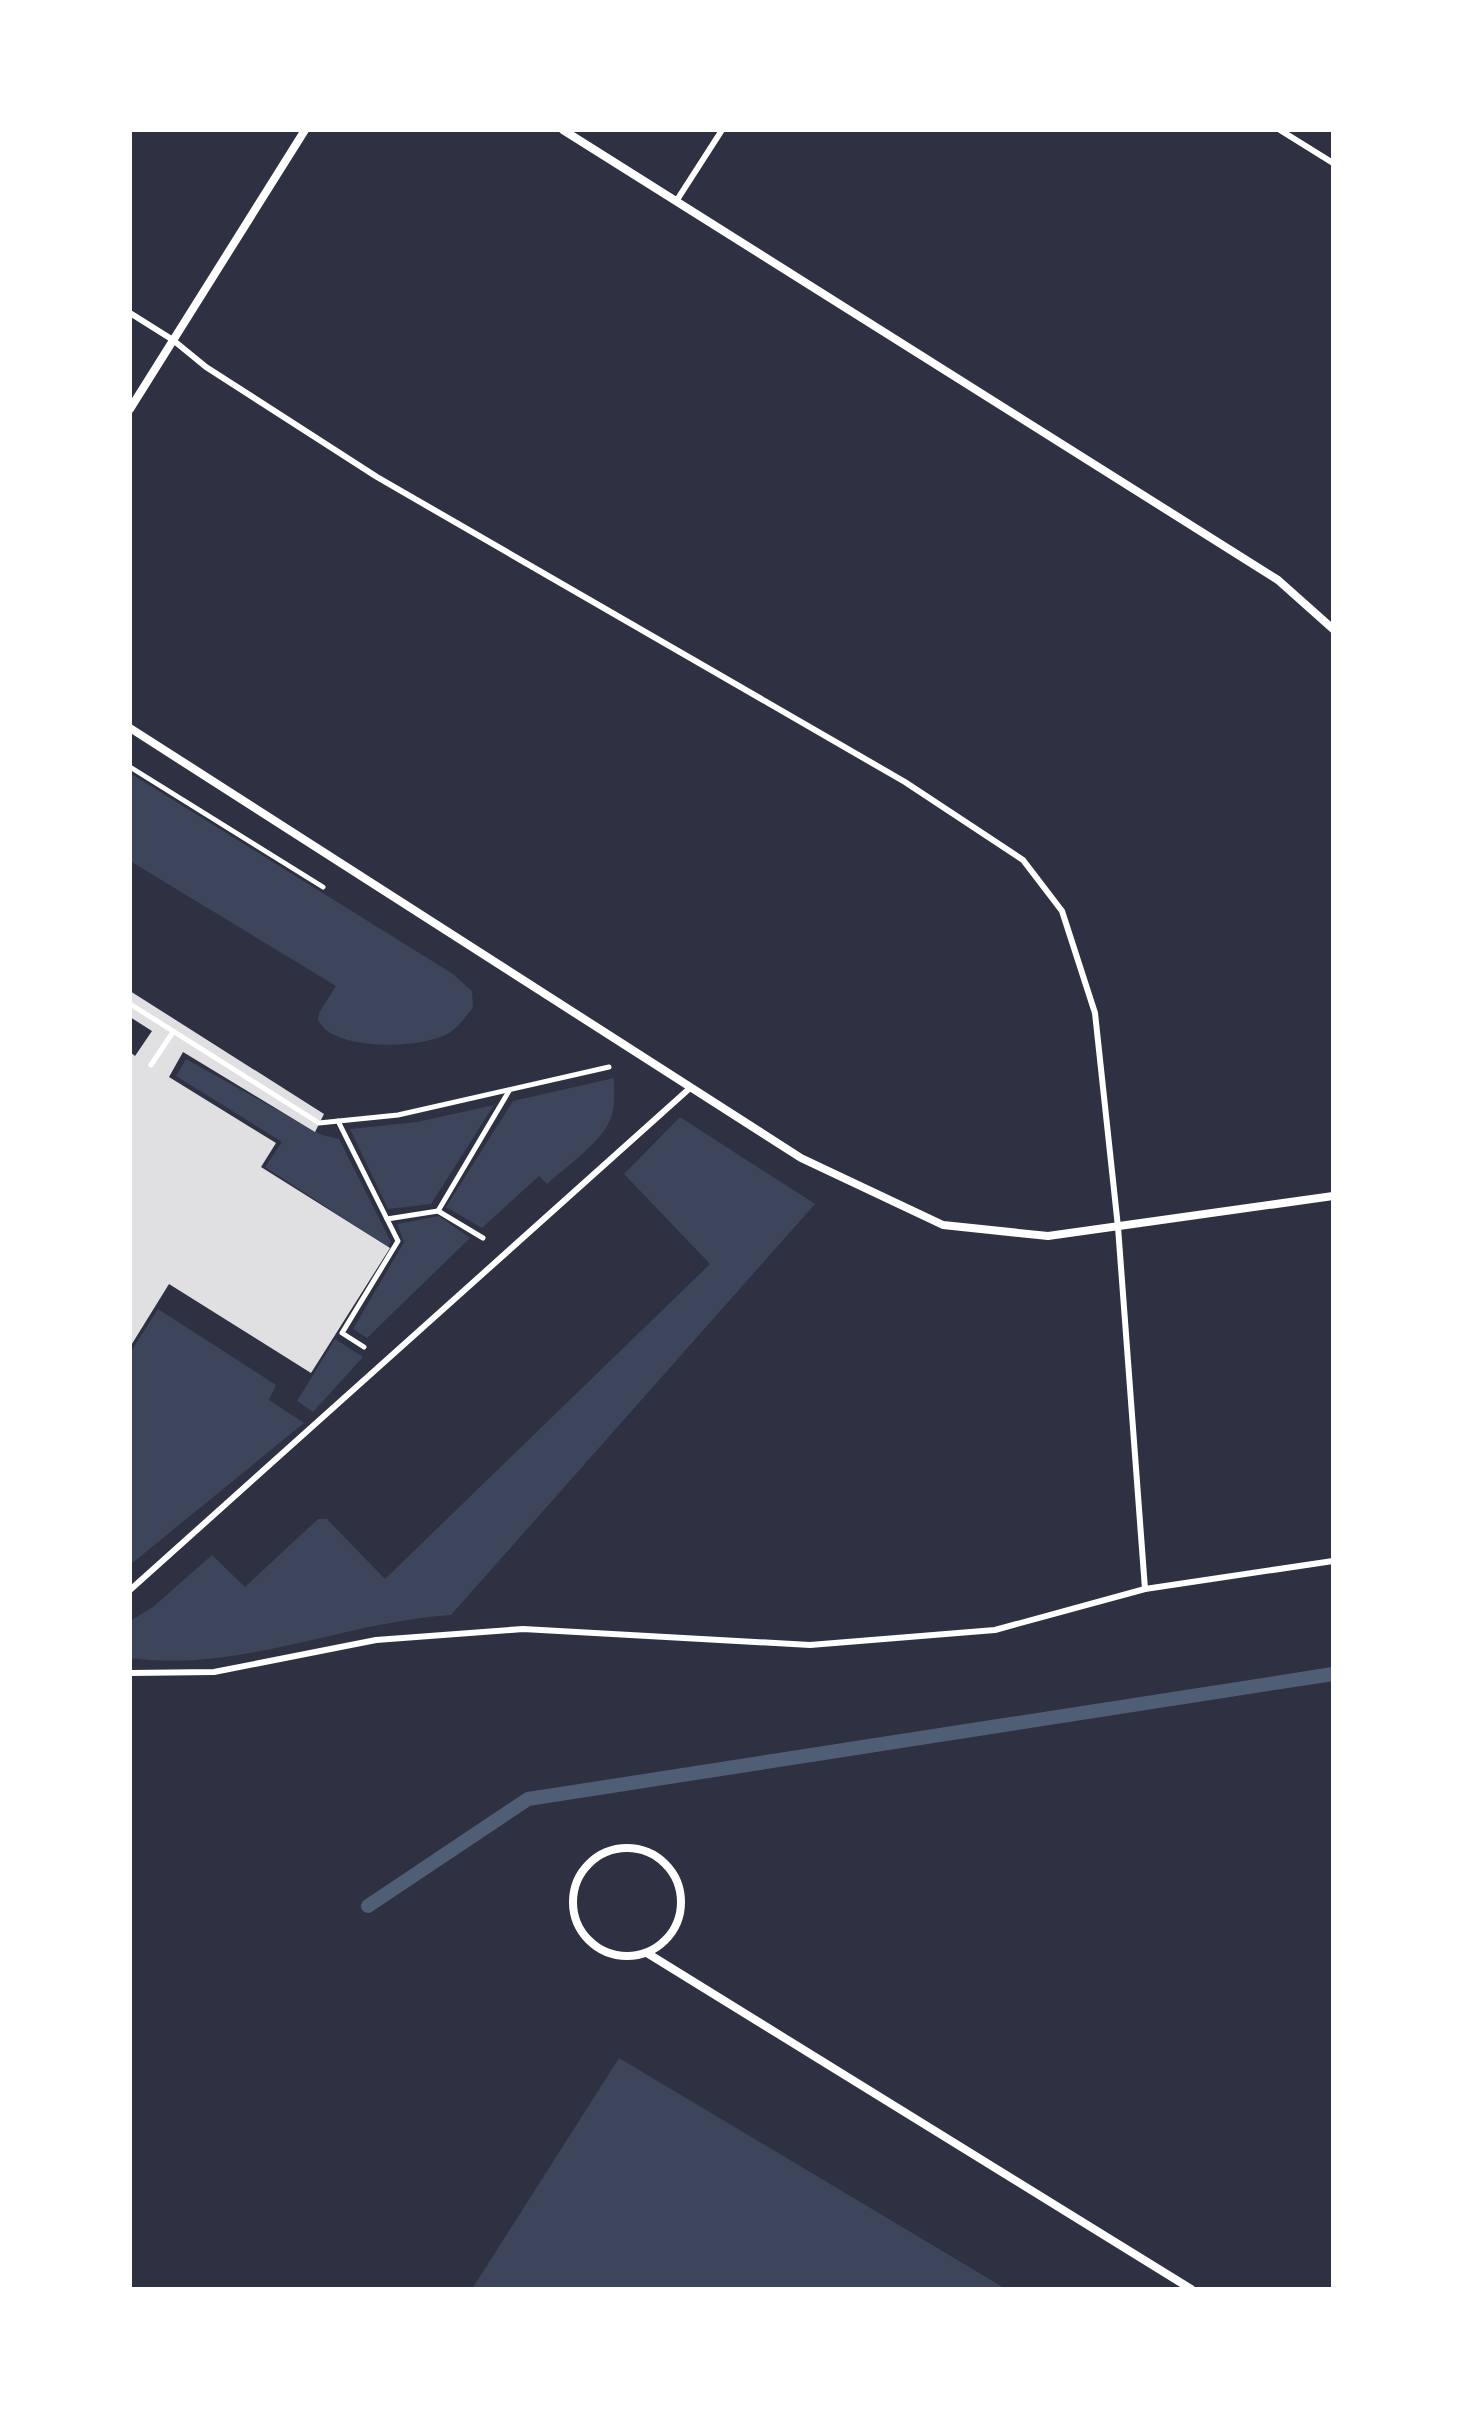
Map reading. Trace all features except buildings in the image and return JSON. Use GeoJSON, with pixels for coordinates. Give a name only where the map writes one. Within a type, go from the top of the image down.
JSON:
{"type":"FeatureCollection","features":[{"type":"Feature","properties":{"kind":"street"},"geometry":{"type":"LineString","coordinates":[[130,409],[305,130]]}},
{"type":"Feature","properties":{"kind":"street"},"geometry":{"type":"LineString","coordinates":[[563,130],[1278,580],[1333,629]]}},
{"type":"Feature","properties":{"kind":"street"},"geometry":{"type":"LineString","coordinates":[[130,728],[801,1158],[943,1225],[1048,1236],[1333,1196]]}},
{"type":"Feature","properties":{"kind":"street"},"geometry":{"type":"LineString","coordinates":[[647,1953],[668,1937],[681,1913],[681,1894],[676,1877],[665,1862],[650,1852],[633,1847],[614,1848],[598,1856],[580,1876],[572,1901],[575,1919],[583,1934],[596,1946],[612,1954],[629,1957],[647,1953],[1191,2289]]}},
{"type":"Feature","properties":{"kind":"lane"},"geometry":{"type":"LineString","coordinates":[[677,200],[722,130]]}},
{"type":"Feature","properties":{"kind":"lane"},"geometry":{"type":"LineString","coordinates":[[1280,130],[1333,163]]}},
{"type":"Feature","properties":{"kind":"lane"},"geometry":{"type":"LineString","coordinates":[[130,313],[173,340],[206,367],[377,477],[905,782],[1023,860],[1062,911],[1095,1013],[1118,1227],[1145,1589]]}},
{"type":"Feature","properties":{"kind":"lane"},"geometry":{"type":"LineString","coordinates":[[130,1590],[690,1088]]}},
{"type":"Feature","properties":{"kind":"lane"},"geometry":{"type":"LineString","coordinates":[[130,1673],[214,1672],[376,1640],[523,1629],[810,1645],[995,1630],[1145,1589],[1333,1561]]}},
{"type":"Feature","properties":{"kind":"path"},"geometry":{"type":"LineString","coordinates":[[130,767],[332,893]]}},
{"type":"Feature","properties":{"kind":"path"},"geometry":{"type":"LineString","coordinates":[[130,1004],[319,1123],[398,1115],[612,1066]]}},
{"type":"Feature","properties":{"kind":"path"},"geometry":{"type":"LineString","coordinates":[[151,1065],[173,1032]]}},
{"type":"Feature","properties":{"kind":"path"},"geometry":{"type":"LineString","coordinates":[[438,1211],[509,1091]]}},
{"type":"Feature","properties":{"kind":"path"},"geometry":{"type":"LineString","coordinates":[[338,1121],[398,1241],[342,1333],[368,1349]]}},
{"type":"Feature","properties":{"kind":"path"},"geometry":{"type":"LineString","coordinates":[[387,1219],[438,1211],[483,1238]]}},
{"type":"Feature","properties":{"kind":"path"},"geometry":{"type":"LineString","coordinates":[[472,1249],[494,1228]]}},
{"type":"Feature","properties":{"kind":"shaded area"},"geometry":{"type":"Polygon","coordinates":[[[130,773],[453,974],[472,991],[473,1007],[452,1031],[408,1044],[370,1044],[338,1037],[326,1030],[318,1020],[319,1013],[336,986],[130,861],[130,773]]]}},
{"type":"Feature","properties":{"kind":"shaded area"},"geometry":{"type":"Polygon","coordinates":[[[186,1059],[322,1135],[339,1139],[391,1242],[388,1247],[265,1167],[282,1142],[176,1076],[186,1059]]]}},
{"type":"Feature","properties":{"kind":"shaded area"},"geometry":{"type":"Polygon","coordinates":[[[614,1078],[613,1112],[604,1130],[590,1147],[547,1184],[539,1176],[482,1228],[446,1207],[513,1101],[614,1078]]]}},
{"type":"Feature","properties":{"kind":"shaded area"},"geometry":{"type":"Polygon","coordinates":[[[494,1105],[431,1204],[388,1209],[350,1129],[417,1122],[494,1105]]]}},
{"type":"Feature","properties":{"kind":"shaded area"},"geometry":{"type":"Polygon","coordinates":[[[680,1117],[815,1204],[451,1615],[411,1619],[211,1659],[171,1661],[130,1658],[130,1621],[153,1607],[212,1555],[245,1587],[318,1519],[327,1519],[385,1579],[710,1264],[624,1174],[680,1117]]]}},
{"type":"Feature","properties":{"kind":"shaded area"},"geometry":{"type":"Polygon","coordinates":[[[439,1216],[470,1238],[367,1338],[353,1329],[404,1242],[397,1224],[439,1216]]]}},
{"type":"Feature","properties":{"kind":"shaded area"},"geometry":{"type":"Polygon","coordinates":[[[158,1309],[276,1385],[269,1400],[304,1423],[130,1565],[130,1353],[158,1309]]]}},
{"type":"Feature","properties":{"kind":"shaded area"},"geometry":{"type":"Polygon","coordinates":[[[335,1339],[363,1357],[313,1412],[297,1401],[335,1339]]]}},
{"type":"Feature","properties":{"kind":"shaded area"},"geometry":{"type":"Polygon","coordinates":[[[619,2058],[1006,2289],[472,2289],[619,2058]]]}},
{"type":"Feature","properties":{"kind":"waterway"},"geometry":{"type":"LineString","coordinates":[[368,1906],[528,1799],[1333,1674]]}}]}
